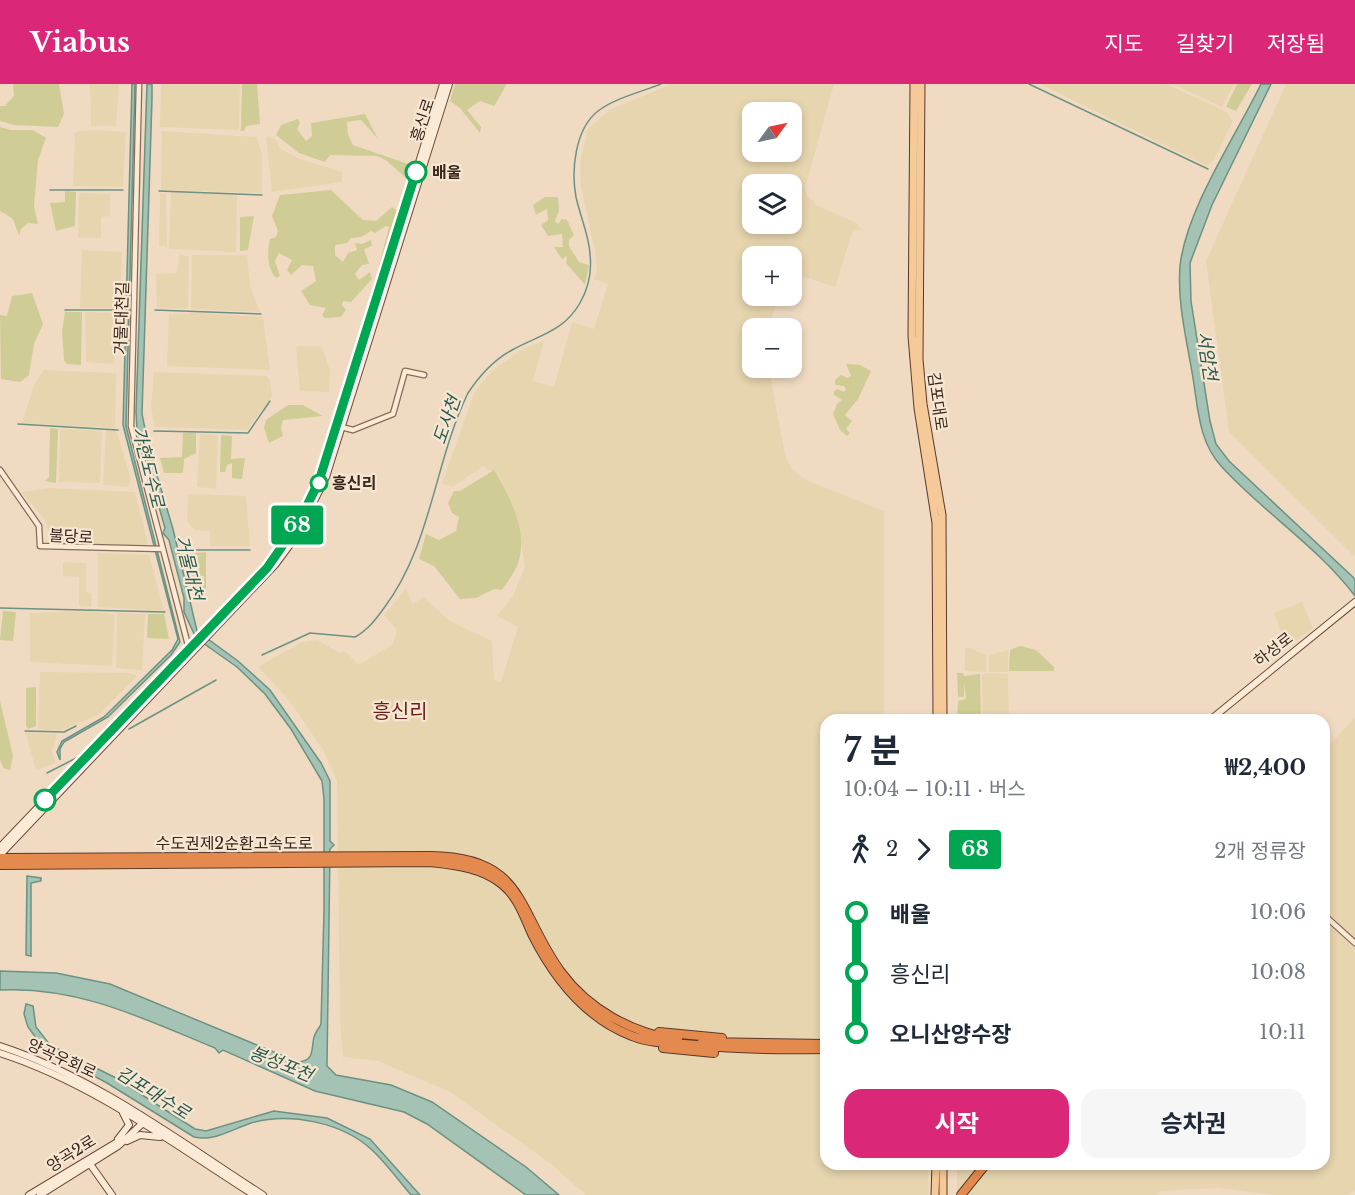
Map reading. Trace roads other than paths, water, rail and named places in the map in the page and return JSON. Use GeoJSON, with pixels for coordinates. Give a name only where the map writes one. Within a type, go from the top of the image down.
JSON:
{"type":"FeatureCollection","features":[{"type":"Feature","properties":{"kind":"highway","name":"수도권제2순환고속도로"},"geometry":{"type":"LineString","coordinates":[[1,859],[315,860],[446,856],[467,860],[497,872],[512,886],[527,908],[545,947],[561,972],[584,998],[614,1018],[652,1033],[682,1040],[737,1046]]}},
{"type":"Feature","properties":{"kind":"highway","name":"수도권제2순환고속도로"},"geometry":{"type":"LineString","coordinates":[[341,859],[429,862],[475,869],[501,884],[518,903],[554,972],[576,1000],[611,1026],[648,1041],[737,1046]]}},
{"type":"Feature","properties":{"kind":"highway"},"geometry":{"type":"LineString","coordinates":[[737,1046],[820,1044]]}},
{"type":"Feature","properties":{"kind":"highway"},"geometry":{"type":"LineString","coordinates":[[737,1046],[820,1049]]}},
{"type":"Feature","properties":{"kind":"highway"},"geometry":{"type":"LineString","coordinates":[[962,1195],[981,1170]]}},
{"type":"Feature","properties":{"kind":"main road","name":"흥신로"},"geometry":{"type":"LineString","coordinates":[[208,633],[273,561],[299,522],[316,489],[443,84]]}},
{"type":"Feature","properties":{"kind":"main road","name":"흥신로"},"geometry":{"type":"LineString","coordinates":[[0,848],[33,817],[275,565],[298,534],[323,486],[448,84]]}},
{"type":"Feature","properties":{"kind":"main road","name":"김포대로"},"geometry":{"type":"LineString","coordinates":[[914,84],[912,344],[918,408],[936,523],[937,714]]}},
{"type":"Feature","properties":{"kind":"main road","name":"김포대로"},"geometry":{"type":"LineString","coordinates":[[921,84],[919,359],[923,404],[942,515],[943,714]]}},
{"type":"Feature","properties":{"kind":"main road","name":"하성로"},"geometry":{"type":"LineString","coordinates":[[1219,714],[1355,604]]}},
{"type":"Feature","properties":{"kind":"main road","name":"흥신로"},"geometry":{"type":"LineString","coordinates":[[1,859],[24,826]]}},
{"type":"Feature","properties":{"kind":"main road","name":"양곡우회로"},"geometry":{"type":"LineString","coordinates":[[0,1046],[67,1073],[104,1092],[180,1147],[254,1195]]}},
{"type":"Feature","properties":{"kind":"main road","name":"양곡우회로"},"geometry":{"type":"LineString","coordinates":[[0,1053],[41,1067],[144,1121],[263,1195]]}},
{"type":"Feature","properties":{"kind":"main road"},"geometry":{"type":"LineString","coordinates":[[116,1107],[129,1125],[117,1144]]}},
{"type":"Feature","properties":{"kind":"main road","name":"양곡2로"},"geometry":{"type":"LineString","coordinates":[[40,1195],[90,1164],[144,1121]]}},
{"type":"Feature","properties":{"kind":"main road"},"geometry":{"type":"LineString","coordinates":[[117,1144],[145,1135],[160,1137],[180,1147]]}},
{"type":"Feature","properties":{"kind":"main road","name":"양곡2로"},"geometry":{"type":"LineString","coordinates":[[29,1195],[117,1144]]}},
{"type":"Feature","properties":{"kind":"main road"},"geometry":{"type":"LineString","coordinates":[[90,1164],[112,1195]]}},
{"type":"Feature","properties":{"kind":"main road"},"geometry":{"type":"LineString","coordinates":[[936,1170],[936,1195]]}},
{"type":"Feature","properties":{"kind":"main road"},"geometry":{"type":"LineString","coordinates":[[943,1170],[943,1195]]}},
{"type":"Feature","properties":{"kind":"street","name":"거물대천길"},"geometry":{"type":"LineString","coordinates":[[139,84],[131,426],[163,549]]}},
{"type":"Feature","properties":{"kind":"street"},"geometry":{"type":"LineString","coordinates":[[341,427],[353,430],[393,414],[405,371],[424,375]]}},
{"type":"Feature","properties":{"kind":"street","name":"불당로"},"geometry":{"type":"LineString","coordinates":[[0,470],[37,522],[40,546],[163,549]]}},
{"type":"Feature","properties":{"kind":"street"},"geometry":{"type":"LineString","coordinates":[[163,549],[191,651]]}},
{"type":"Feature","properties":{"kind":"street"},"geometry":{"type":"LineString","coordinates":[[1330,920],[1355,943]]}},
{"type":"Feature","properties":{"kind":"water"},"geometry":{"type":"Polygon","coordinates":[[[132,84],[135,84],[126,426],[180,642],[171,655],[108,717],[64,742],[60,749],[60,760],[57,752],[62,741],[104,717],[172,650],[178,639],[123,425],[132,84]]]}},
{"type":"Feature","properties":{"kind":"water"},"geometry":{"type":"Polygon","coordinates":[[[147,84],[152,84],[152,99],[142,414],[145,429],[148,432],[145,435],[173,529],[197,631],[238,661],[270,690],[321,763],[330,781],[330,841],[334,845],[330,849],[327,1066],[336,1075],[391,1085],[432,1102],[526,1167],[559,1195],[526,1195],[427,1124],[404,1112],[315,1091],[223,1050],[219,1053],[215,1048],[137,1016],[84,999],[29,990],[0,990],[0,971],[56,973],[110,984],[298,1062],[310,1057],[315,1035],[321,1024],[324,911],[322,781],[291,729],[265,694],[237,667],[196,638],[184,612],[184,598],[169,540],[163,533],[165,528],[137,430],[147,84]]]}},
{"type":"Feature","properties":{"kind":"water"},"geometry":{"type":"Polygon","coordinates":[[[1261,84],[1271,84],[1212,205],[1190,263],[1191,301],[1210,421],[1216,444],[1229,461],[1355,579],[1355,596],[1324,562],[1214,458],[1204,436],[1198,413],[1180,294],[1180,266],[1184,244],[1213,173],[1261,84]]]}},
{"type":"Feature","properties":{"kind":"water"},"geometry":{"type":"Polygon","coordinates":[[[27,876],[41,878],[41,881],[31,883],[31,956],[26,955],[27,876]]]}},
{"type":"Feature","properties":{"kind":"water"},"geometry":{"type":"Polygon","coordinates":[[[26,1004],[33,1006],[36,1027],[50,1045],[114,1077],[195,1129],[206,1131],[274,1111],[327,1118],[370,1139],[420,1195],[411,1195],[377,1155],[360,1140],[331,1126],[298,1119],[266,1120],[208,1138],[194,1137],[107,1083],[44,1049],[28,1027],[24,1014],[26,1004]]]}},
{"type":"Feature","properties":{"kind":"waterway","name":"도사천"},"geometry":{"type":"LineString","coordinates":[[262,655],[310,633],[355,637],[368,628],[384,608],[413,557],[447,447],[468,393],[500,358],[567,320],[585,292],[590,273],[590,254],[576,197],[574,175],[576,151],[584,128],[590,119],[605,106],[661,84]]}},
{"type":"Feature","properties":{"kind":"waterway"},"geometry":{"type":"LineString","coordinates":[[1029,84],[1208,169]]}},
{"type":"Feature","properties":{"kind":"waterway"},"geometry":{"type":"LineString","coordinates":[[50,190],[123,190]]}},
{"type":"Feature","properties":{"kind":"waterway"},"geometry":{"type":"LineString","coordinates":[[159,191],[262,195]]}},
{"type":"Feature","properties":{"kind":"waterway"},"geometry":{"type":"LineString","coordinates":[[65,310],[119,310]]}},
{"type":"Feature","properties":{"kind":"waterway"},"geometry":{"type":"LineString","coordinates":[[155,310],[261,314]]}},
{"type":"Feature","properties":{"kind":"waterway","name":"가현도수로"},"geometry":{"type":"LineString","coordinates":[[154,431],[248,433],[270,401]]}},
{"type":"Feature","properties":{"kind":"waterway"},"geometry":{"type":"LineString","coordinates":[[18,424],[118,430]]}},
{"type":"Feature","properties":{"kind":"waterway","name":"거물대천"},"geometry":{"type":"LineString","coordinates":[[185,550],[250,550]]}},
{"type":"Feature","properties":{"kind":"waterway"},"geometry":{"type":"LineString","coordinates":[[0,608],[165,612]]}},
{"type":"Feature","properties":{"kind":"waterway","name":"도사천"},"geometry":{"type":"LineString","coordinates":[[129,729],[216,680]]}},
{"type":"Feature","properties":{"kind":"waterway"},"geometry":{"type":"LineString","coordinates":[[25,731],[64,732],[76,726]]}},
{"type":"Feature","properties":{"kind":"waterway","name":"도사천"},"geometry":{"type":"LineString","coordinates":[[47,773],[84,754]]}},
{"type":"Feature","properties":{"kind":"place","name":"배울"},"geometry":{"type":"Point","coordinates":[416,172]}},
{"type":"Feature","properties":{"kind":"place","name":"흥신리"},"geometry":{"type":"Point","coordinates":[319,483]}},
{"type":"Feature","properties":{"kind":"district","name":"흥신리"},"geometry":{"type":"Point","coordinates":[400,711]}},
{"type":"Feature","properties":{"kind":"water label","name":"서암천"},"geometry":{"type":"Point","coordinates":[1207,356]}},
{"type":"Feature","properties":{"kind":"water label","name":"봉성포천"},"geometry":{"type":"Point","coordinates":[281,1064]}},
{"type":"Feature","properties":{"kind":"water label","name":"김포대수로"},"geometry":{"type":"Point","coordinates":[153,1093]}}]}
